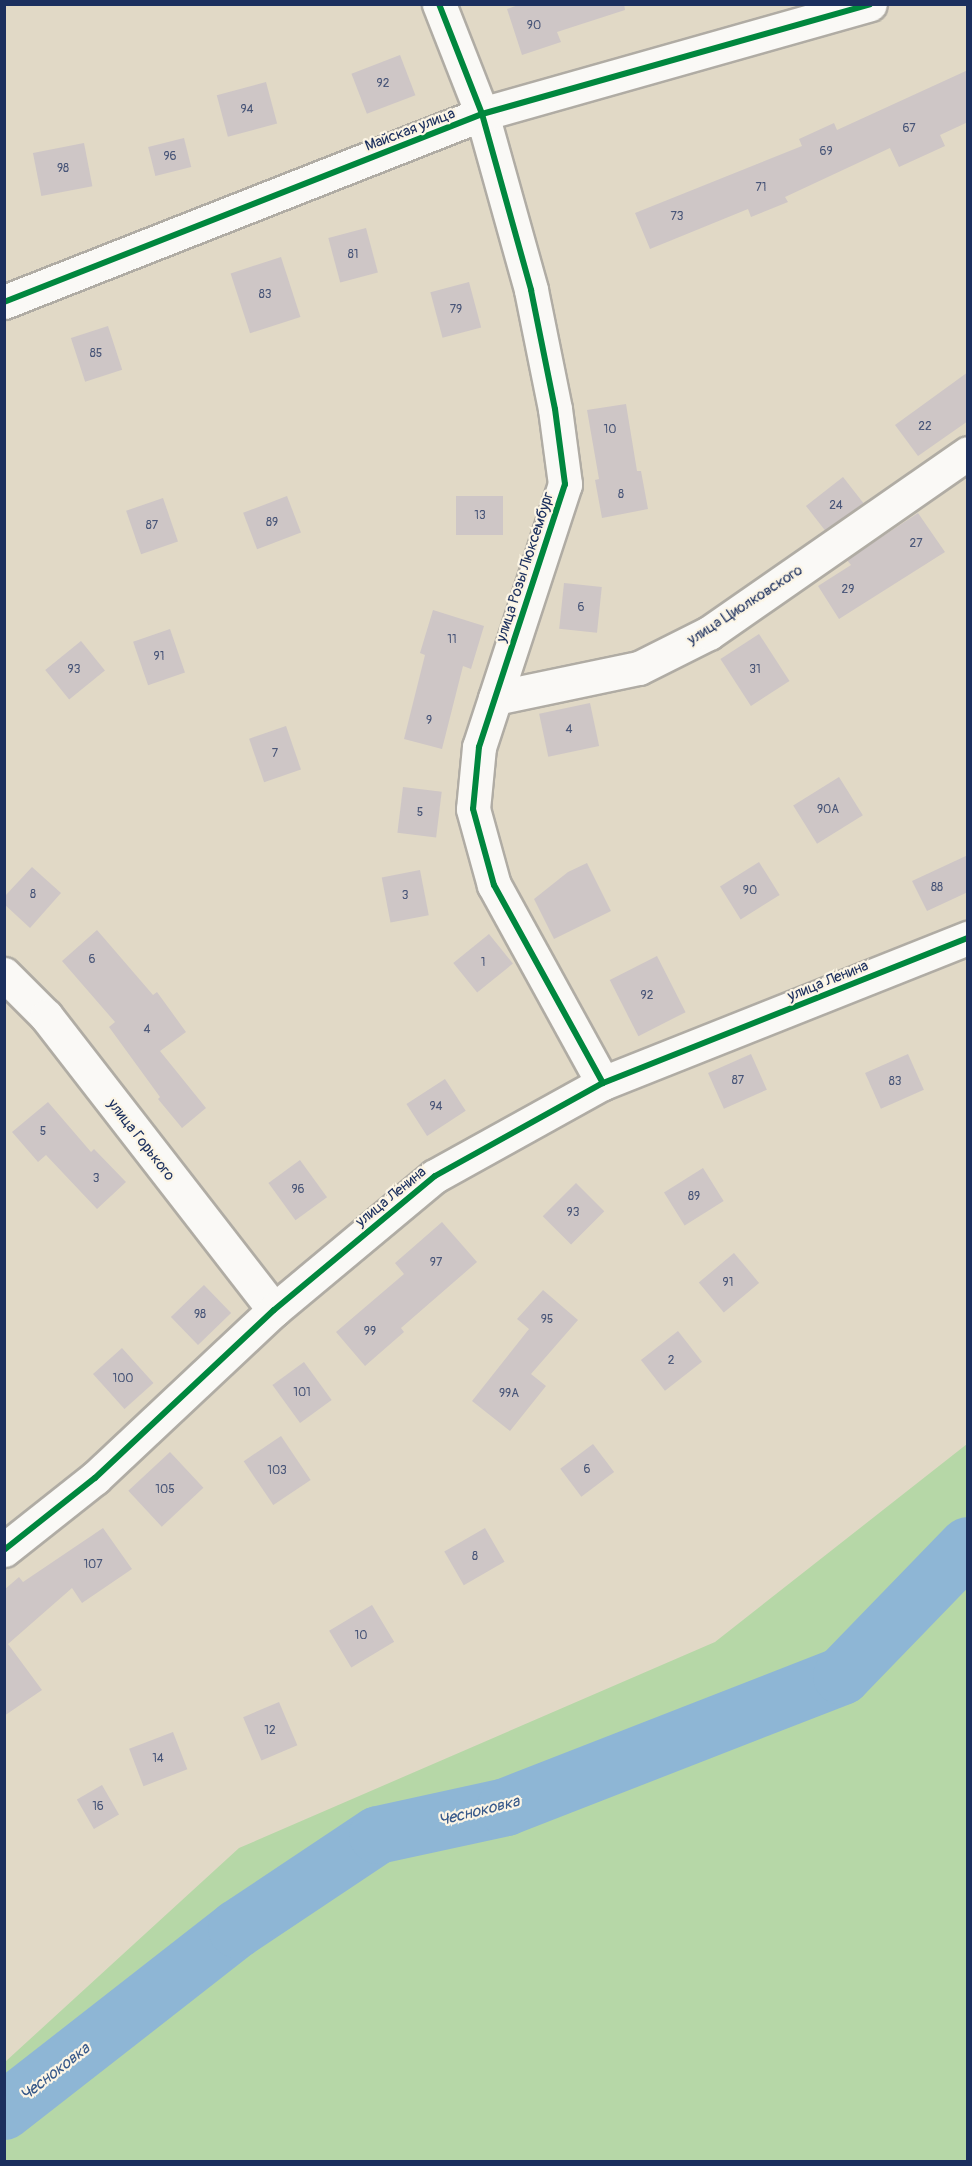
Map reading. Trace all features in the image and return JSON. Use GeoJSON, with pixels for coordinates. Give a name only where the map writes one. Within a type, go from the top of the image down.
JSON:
{"type":"FeatureCollection","features":[{"type":"Feature","properties":{"kind":"street","name":"улица Розы Люксембург"},"geometry":{"type":"LineString","coordinates":[[439,4],[482,114],[531,290],[555,409],[565,484],[479,747],[473,809],[494,885],[603,1083]]}},
{"type":"Feature","properties":{"kind":"street","name":"Майская улица"},"geometry":{"type":"LineString","coordinates":[[4,302],[482,114],[870,4]]}},
{"type":"Feature","properties":{"kind":"street","name":"улица Циолковского"},"geometry":{"type":"LineString","coordinates":[[495,698],[639,668],[709,633],[968,453]]}},
{"type":"Feature","properties":{"kind":"street","name":"улица Ленина"},"geometry":{"type":"LineString","coordinates":[[4,1550],[95,1478],[274,1310],[435,1176],[603,1083],[968,938]]}},
{"type":"Feature","properties":{"kind":"street","name":"улица Горького"},"geometry":{"type":"LineString","coordinates":[[4,974],[46,1016],[274,1310]]}},
{"type":"Feature","properties":{"kind":"green space"},"geometry":{"type":"Polygon","coordinates":[[[967,1444],[967,2161],[5,2161],[5,2062],[239,1848],[715,1642],[967,1444]]]}},
{"type":"Feature","properties":{"kind":"building"},"geometry":{"type":"Polygon","coordinates":[[[521,4],[624,4],[625,10],[557,32],[561,42],[522,55],[507,9],[521,4]]]}},
{"type":"Feature","properties":{"kind":"building"},"geometry":{"type":"Polygon","coordinates":[[[400,55],[415,95],[367,114],[351,74],[400,55]]]}},
{"type":"Feature","properties":{"kind":"building"},"geometry":{"type":"Polygon","coordinates":[[[968,70],[968,122],[940,135],[945,146],[899,167],[890,148],[785,197],[788,202],[751,217],[748,209],[650,249],[635,213],[802,146],[799,139],[834,123],[837,130],[968,70]]]}},
{"type":"Feature","properties":{"kind":"building"},"geometry":{"type":"Polygon","coordinates":[[[266,82],[277,124],[228,137],[217,95],[266,82]]]}},
{"type":"Feature","properties":{"kind":"building"},"geometry":{"type":"Polygon","coordinates":[[[184,138],[191,167],[155,176],[148,147],[184,138]]]}},
{"type":"Feature","properties":{"kind":"building"},"geometry":{"type":"Polygon","coordinates":[[[84,143],[92,186],[41,196],[33,153],[84,143]]]}},
{"type":"Feature","properties":{"kind":"building"},"geometry":{"type":"Polygon","coordinates":[[[366,228],[378,272],[340,283],[328,238],[366,228]]]}},
{"type":"Feature","properties":{"kind":"building"},"geometry":{"type":"Polygon","coordinates":[[[281,257],[300,317],[250,333],[231,273],[281,257]]]}},
{"type":"Feature","properties":{"kind":"building"},"geometry":{"type":"Polygon","coordinates":[[[469,282],[481,327],[443,338],[430,292],[469,282]]]}},
{"type":"Feature","properties":{"kind":"building"},"geometry":{"type":"Polygon","coordinates":[[[108,326],[122,370],[85,382],[71,338],[108,326]]]}},
{"type":"Feature","properties":{"kind":"building"},"geometry":{"type":"Polygon","coordinates":[[[968,372],[968,421],[918,456],[895,425],[968,372]]]}},
{"type":"Feature","properties":{"kind":"building"},"geometry":{"type":"Polygon","coordinates":[[[626,404],[637,471],[641,471],[648,509],[602,518],[595,480],[599,479],[587,410],[626,404]]]}},
{"type":"Feature","properties":{"kind":"building"},"geometry":{"type":"Polygon","coordinates":[[[843,477],[863,503],[826,532],[806,506],[843,477]]]}},
{"type":"Feature","properties":{"kind":"building"},"geometry":{"type":"Polygon","coordinates":[[[287,496],[301,532],[257,549],[243,513],[287,496]]]}},
{"type":"Feature","properties":{"kind":"building"},"geometry":{"type":"Polygon","coordinates":[[[456,496],[503,496],[503,535],[456,535],[456,496]]]}},
{"type":"Feature","properties":{"kind":"building"},"geometry":{"type":"Polygon","coordinates":[[[163,498],[178,541],[141,554],[126,511],[163,498]]]}},
{"type":"Feature","properties":{"kind":"building"},"geometry":{"type":"Polygon","coordinates":[[[918,513],[945,552],[839,619],[818,586],[851,565],[847,560],[918,513]]]}},
{"type":"Feature","properties":{"kind":"building"},"geometry":{"type":"Polygon","coordinates":[[[564,583],[602,587],[597,633],[559,629],[564,583]]]}},
{"type":"Feature","properties":{"kind":"building"},"geometry":{"type":"Polygon","coordinates":[[[433,610],[484,626],[471,669],[463,666],[442,749],[404,739],[425,655],[420,653],[433,610]]]}},
{"type":"Feature","properties":{"kind":"building"},"geometry":{"type":"Polygon","coordinates":[[[170,629],[185,672],[148,685],[133,642],[170,629]]]}},
{"type":"Feature","properties":{"kind":"building"},"geometry":{"type":"Polygon","coordinates":[[[759,634],[789,681],[751,706],[720,659],[759,634]]]}},
{"type":"Feature","properties":{"kind":"building"},"geometry":{"type":"Polygon","coordinates":[[[81,641],[105,671],[69,699],[45,670],[81,641]]]}},
{"type":"Feature","properties":{"kind":"building"},"geometry":{"type":"Polygon","coordinates":[[[590,703],[599,746],[548,757],[539,714],[590,703]]]}},
{"type":"Feature","properties":{"kind":"building"},"geometry":{"type":"Polygon","coordinates":[[[286,726],[301,769],[264,782],[249,739],[286,726]]]}},
{"type":"Feature","properties":{"kind":"building"},"geometry":{"type":"Polygon","coordinates":[[[839,777],[863,815],[817,844],[793,806],[839,777]]]}},
{"type":"Feature","properties":{"kind":"building"},"geometry":{"type":"Polygon","coordinates":[[[403,787],[442,792],[436,837],[397,833],[403,787]]]}},
{"type":"Feature","properties":{"kind":"building"},"geometry":{"type":"Polygon","coordinates":[[[968,855],[968,892],[927,911],[912,881],[968,855]]]}},
{"type":"Feature","properties":{"kind":"building"},"geometry":{"type":"Polygon","coordinates":[[[759,862],[780,895],[741,919],[720,886],[759,862]]]}},
{"type":"Feature","properties":{"kind":"building"},"geometry":{"type":"Polygon","coordinates":[[[587,863],[611,911],[554,939],[534,899],[568,872],[587,863]]]}},
{"type":"Feature","properties":{"kind":"building"},"geometry":{"type":"Polygon","coordinates":[[[32,867],[61,893],[30,928],[4,904],[4,897],[32,867]]]}},
{"type":"Feature","properties":{"kind":"building"},"geometry":{"type":"Polygon","coordinates":[[[420,870],[429,915],[390,923],[382,877],[420,870]]]}},
{"type":"Feature","properties":{"kind":"building"},"geometry":{"type":"Polygon","coordinates":[[[97,930],[153,995],[157,992],[186,1032],[160,1051],[206,1108],[182,1128],[158,1099],[160,1097],[109,1027],[115,1022],[62,961],[97,930]]]}},
{"type":"Feature","properties":{"kind":"building"},"geometry":{"type":"Polygon","coordinates":[[[489,934],[513,964],[477,992],[453,963],[489,934]]]}},
{"type":"Feature","properties":{"kind":"building"},"geometry":{"type":"Polygon","coordinates":[[[657,956],[686,1012],[638,1036],[610,980],[657,956]]]}},
{"type":"Feature","properties":{"kind":"building"},"geometry":{"type":"Polygon","coordinates":[[[751,1054],[767,1090],[724,1109],[708,1073],[751,1054]]]}},
{"type":"Feature","properties":{"kind":"building"},"geometry":{"type":"Polygon","coordinates":[[[908,1054],[924,1090],[881,1109],[865,1073],[908,1054]]]}},
{"type":"Feature","properties":{"kind":"building"},"geometry":{"type":"Polygon","coordinates":[[[445,1079],[466,1111],[427,1136],[406,1104],[445,1079]]]}},
{"type":"Feature","properties":{"kind":"building"},"geometry":{"type":"Polygon","coordinates":[[[48,1102],[91,1152],[94,1149],[126,1182],[97,1209],[46,1155],[38,1162],[12,1132],[48,1102]]]}},
{"type":"Feature","properties":{"kind":"building"},"geometry":{"type":"Polygon","coordinates":[[[300,1160],[327,1197],[295,1220],[268,1183],[300,1160]]]}},
{"type":"Feature","properties":{"kind":"building"},"geometry":{"type":"Polygon","coordinates":[[[703,1168],[724,1201],[685,1225],[664,1192],[703,1168]]]}},
{"type":"Feature","properties":{"kind":"building"},"geometry":{"type":"Polygon","coordinates":[[[576,1183],[604,1211],[571,1245],[543,1216],[576,1183]]]}},
{"type":"Feature","properties":{"kind":"building"},"geometry":{"type":"Polygon","coordinates":[[[442,1222],[477,1262],[401,1328],[404,1332],[365,1366],[336,1332],[404,1274],[395,1263],[442,1222]]]}},
{"type":"Feature","properties":{"kind":"building"},"geometry":{"type":"Polygon","coordinates":[[[734,1253],[759,1283],[724,1312],[699,1283],[734,1253]]]}},
{"type":"Feature","properties":{"kind":"building"},"geometry":{"type":"Polygon","coordinates":[[[204,1285],[231,1313],[198,1345],[171,1317],[204,1285]]]}},
{"type":"Feature","properties":{"kind":"building"},"geometry":{"type":"Polygon","coordinates":[[[543,1290],[578,1320],[531,1374],[546,1386],[510,1431],[472,1401],[529,1329],[517,1319],[543,1290]]]}},
{"type":"Feature","properties":{"kind":"building"},"geometry":{"type":"Polygon","coordinates":[[[678,1331],[702,1362],[665,1391],[641,1360],[678,1331]]]}},
{"type":"Feature","properties":{"kind":"building"},"geometry":{"type":"Polygon","coordinates":[[[122,1348],[153,1383],[124,1409],[93,1374],[122,1348]]]}},
{"type":"Feature","properties":{"kind":"building"},"geometry":{"type":"Polygon","coordinates":[[[304,1362],[332,1400],[300,1423],[272,1385],[304,1362]]]}},
{"type":"Feature","properties":{"kind":"building"},"geometry":{"type":"Polygon","coordinates":[[[281,1436],[311,1480],[273,1505],[244,1461],[281,1436]]]}},
{"type":"Feature","properties":{"kind":"building"},"geometry":{"type":"Polygon","coordinates":[[[593,1444],[614,1472],[581,1497],[560,1469],[593,1444]]]}},
{"type":"Feature","properties":{"kind":"building"},"geometry":{"type":"Polygon","coordinates":[[[170,1452],[203,1488],[162,1527],[128,1491],[170,1452]]]}},
{"type":"Feature","properties":{"kind":"building"},"geometry":{"type":"Polygon","coordinates":[[[103,1528],[132,1569],[82,1603],[72,1588],[8,1644],[42,1690],[4,1716],[4,1590],[19,1577],[23,1582],[103,1528]]]}},
{"type":"Feature","properties":{"kind":"building"},"geometry":{"type":"Polygon","coordinates":[[[485,1528],[504,1562],[464,1585],[444,1552],[485,1528]]]}},
{"type":"Feature","properties":{"kind":"building"},"geometry":{"type":"Polygon","coordinates":[[[372,1605],[394,1642],[351,1668],[329,1631],[372,1605]]]}},
{"type":"Feature","properties":{"kind":"building"},"geometry":{"type":"Polygon","coordinates":[[[279,1702],[297,1745],[261,1761],[243,1717],[279,1702]]]}},
{"type":"Feature","properties":{"kind":"building"},"geometry":{"type":"Polygon","coordinates":[[[173,1732],[187,1769],[143,1786],[129,1749],[173,1732]]]}},
{"type":"Feature","properties":{"kind":"building"},"geometry":{"type":"Polygon","coordinates":[[[102,1785],[119,1814],[94,1829],[77,1800],[102,1785]]]}},
{"type":"Feature","properties":{"kind":"waterway","name":"Чесноковка"},"geometry":{"type":"LineString","coordinates":[[4,2111],[237,1929],[378,1835],[506,1807],[842,1676],[968,1546]]}},
{"type":"Feature","properties":{"kind":"cycle path"},"geometry":{"type":"LineString","coordinates":[[439,4],[482,114],[531,290],[555,409],[565,484],[479,747],[473,809],[494,885],[603,1083]]}},
{"type":"Feature","properties":{"kind":"cycle path"},"geometry":{"type":"LineString","coordinates":[[4,302],[482,114],[870,4]]}},
{"type":"Feature","properties":{"kind":"cycle path"},"geometry":{"type":"LineString","coordinates":[[4,1550],[95,1478],[274,1310],[435,1176],[603,1083],[968,938]]}}]}
